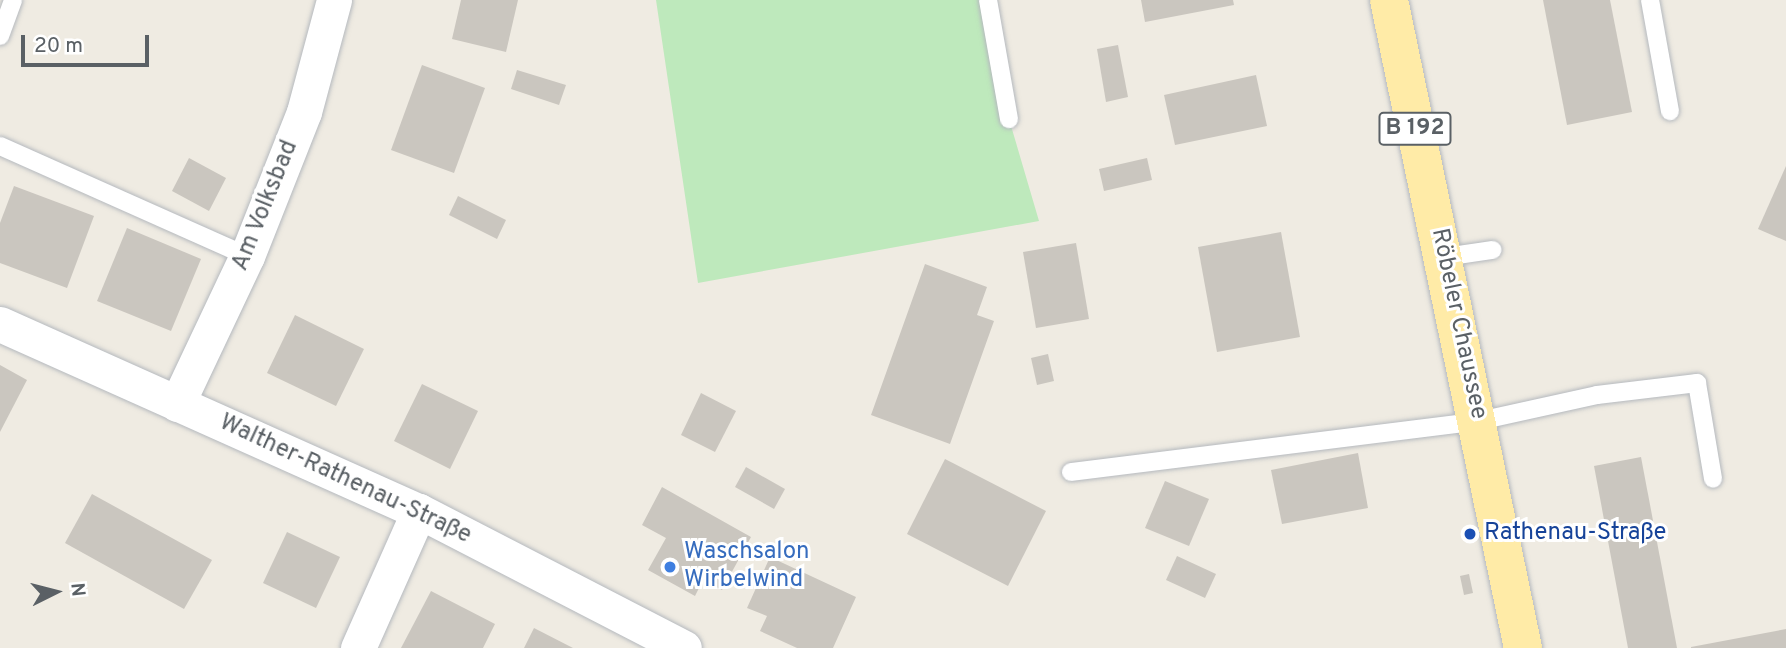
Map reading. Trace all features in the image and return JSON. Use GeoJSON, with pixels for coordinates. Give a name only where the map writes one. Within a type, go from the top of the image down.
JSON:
{"type":"FeatureCollection","features":[{"type":"Feature","properties":{"kind":"main road","name":"Röbeler Chaussee"},"geometry":{"type":"LineString","coordinates":[[1389,0],[1479,421],[1523,648]]}},
{"type":"Feature","properties":{"kind":"street","name":"Am Volksbad"},"geometry":{"type":"LineString","coordinates":[[177,404],[247,256],[304,112],[334,0]]}},
{"type":"Feature","properties":{"kind":"street","name":"Walther-Rathenau-Straße"},"geometry":{"type":"LineString","coordinates":[[0,324],[419,511],[684,648]]}},
{"type":"Feature","properties":{"kind":"street"},"geometry":{"type":"LineString","coordinates":[[358,648],[419,511]]}},
{"type":"Feature","properties":{"kind":"lane"},"geometry":{"type":"LineString","coordinates":[[0,36],[13,0]]}},
{"type":"Feature","properties":{"kind":"lane"},"geometry":{"type":"LineString","coordinates":[[988,0],[1009,119]]}},
{"type":"Feature","properties":{"kind":"lane"},"geometry":{"type":"LineString","coordinates":[[1650,0],[1670,111]]}},
{"type":"Feature","properties":{"kind":"lane"},"geometry":{"type":"LineString","coordinates":[[0,146],[247,256]]}},
{"type":"Feature","properties":{"kind":"lane"},"geometry":{"type":"LineString","coordinates":[[1444,257],[1492,250]]}},
{"type":"Feature","properties":{"kind":"lane"},"geometry":{"type":"LineString","coordinates":[[1071,471],[1479,421],[1597,396],[1698,383],[1713,479]]}},
{"type":"Feature","properties":{"kind":"green space"},"geometry":{"type":"Polygon","coordinates":[[[656,0],[995,0],[1009,119],[1039,221],[698,283],[656,0]]]}},
{"type":"Feature","properties":{"kind":"building"},"geometry":{"type":"Polygon","coordinates":[[[461,0],[518,0],[506,52],[452,39],[461,0]]]}},
{"type":"Feature","properties":{"kind":"building"},"geometry":{"type":"Polygon","coordinates":[[[1141,0],[1233,0],[1234,5],[1145,22],[1141,0]]]}},
{"type":"Feature","properties":{"kind":"building"},"geometry":{"type":"Polygon","coordinates":[[[1543,0],[1610,0],[1632,112],[1567,125],[1543,0]]]}},
{"type":"Feature","properties":{"kind":"building"},"geometry":{"type":"Polygon","coordinates":[[[1118,45],[1128,97],[1106,102],[1097,49],[1118,45]]]}},
{"type":"Feature","properties":{"kind":"building"},"geometry":{"type":"Polygon","coordinates":[[[422,65],[485,88],[454,173],[391,150],[422,65]]]}},
{"type":"Feature","properties":{"kind":"building"},"geometry":{"type":"Polygon","coordinates":[[[517,70],[566,85],[559,105],[511,89],[517,70]]]}},
{"type":"Feature","properties":{"kind":"building"},"geometry":{"type":"Polygon","coordinates":[[[1256,75],[1267,126],[1175,145],[1164,95],[1256,75]]]}},
{"type":"Feature","properties":{"kind":"building"},"geometry":{"type":"Polygon","coordinates":[[[189,158],[226,178],[209,211],[172,191],[189,158]]]}},
{"type":"Feature","properties":{"kind":"building"},"geometry":{"type":"Polygon","coordinates":[[[1147,158],[1152,180],[1104,191],[1099,169],[1147,158]]]}},
{"type":"Feature","properties":{"kind":"building"},"geometry":{"type":"Polygon","coordinates":[[[1786,166],[1786,241],[1758,229],[1786,166]]]}},
{"type":"Feature","properties":{"kind":"building"},"geometry":{"type":"Polygon","coordinates":[[[14,186],[94,216],[67,288],[0,263],[0,223],[14,186]]]}},
{"type":"Feature","properties":{"kind":"building"},"geometry":{"type":"Polygon","coordinates":[[[458,196],[506,220],[497,239],[449,215],[458,196]]]}},
{"type":"Feature","properties":{"kind":"building"},"geometry":{"type":"Polygon","coordinates":[[[127,228],[201,259],[171,331],[97,301],[127,228]]]}},
{"type":"Feature","properties":{"kind":"building"},"geometry":{"type":"Polygon","coordinates":[[[1281,232],[1300,337],[1217,352],[1198,247],[1281,232]]]}},
{"type":"Feature","properties":{"kind":"building"},"geometry":{"type":"Polygon","coordinates":[[[1076,243],[1089,319],[1036,328],[1023,252],[1076,243]]]}},
{"type":"Feature","properties":{"kind":"building"},"geometry":{"type":"Polygon","coordinates":[[[925,264],[987,287],[977,315],[994,321],[950,444],[871,415],[925,264]]]}},
{"type":"Feature","properties":{"kind":"building"},"geometry":{"type":"Polygon","coordinates":[[[295,315],[364,349],[336,406],[267,373],[295,315]]]}},
{"type":"Feature","properties":{"kind":"building"},"geometry":{"type":"Polygon","coordinates":[[[1048,354],[1054,381],[1037,385],[1031,358],[1048,354]]]}},
{"type":"Feature","properties":{"kind":"building"},"geometry":{"type":"Polygon","coordinates":[[[0,365],[27,380],[0,432],[0,365]]]}},
{"type":"Feature","properties":{"kind":"building"},"geometry":{"type":"Polygon","coordinates":[[[422,384],[478,411],[450,469],[394,441],[422,384]]]}},
{"type":"Feature","properties":{"kind":"building"},"geometry":{"type":"Polygon","coordinates":[[[701,393],[736,411],[715,452],[681,435],[701,393]]]}},
{"type":"Feature","properties":{"kind":"building"},"geometry":{"type":"Polygon","coordinates":[[[1358,453],[1368,508],[1282,524],[1271,470],[1358,453]]]}},
{"type":"Feature","properties":{"kind":"building"},"geometry":{"type":"Polygon","coordinates":[[[1641,457],[1677,648],[1628,648],[1594,466],[1641,457]]]}},
{"type":"Feature","properties":{"kind":"building"},"geometry":{"type":"Polygon","coordinates":[[[945,459],[1046,511],[1008,586],[907,534],[945,459]]]}},
{"type":"Feature","properties":{"kind":"building"},"geometry":{"type":"Polygon","coordinates":[[[746,467],[785,489],[774,509],[735,487],[746,467]]]}},
{"type":"Feature","properties":{"kind":"building"},"geometry":{"type":"Polygon","coordinates":[[[1165,481],[1209,499],[1189,546],[1145,528],[1165,481]]]}},
{"type":"Feature","properties":{"kind":"building"},"geometry":{"type":"Polygon","coordinates":[[[662,487],[751,537],[722,590],[703,580],[695,596],[648,570],[666,538],[642,525],[662,487]]]}},
{"type":"Feature","properties":{"kind":"building"},"geometry":{"type":"Polygon","coordinates":[[[92,494],[212,560],[184,609],[65,543],[92,494]]]}},
{"type":"Feature","properties":{"kind":"building"},"geometry":{"type":"Polygon","coordinates":[[[287,532],[340,557],[316,608],[263,583],[287,532]]]}},
{"type":"Feature","properties":{"kind":"building"},"geometry":{"type":"Polygon","coordinates":[[[1177,556],[1216,574],[1205,598],[1166,580],[1177,556]]]}},
{"type":"Feature","properties":{"kind":"building"},"geometry":{"type":"Polygon","coordinates":[[[770,557],[856,597],[833,648],[797,648],[760,631],[767,616],[747,608],[770,557]]]}},
{"type":"Feature","properties":{"kind":"building"},"geometry":{"type":"Polygon","coordinates":[[[1469,574],[1473,593],[1464,595],[1460,576],[1469,574]]]}},
{"type":"Feature","properties":{"kind":"building"},"geometry":{"type":"Polygon","coordinates":[[[431,591],[495,624],[483,648],[401,648],[431,591]]]}},
{"type":"Feature","properties":{"kind":"building"},"geometry":{"type":"Polygon","coordinates":[[[534,628],[573,648],[524,648],[534,628]]]}},
{"type":"Feature","properties":{"kind":"building"},"geometry":{"type":"Polygon","coordinates":[[[1786,629],[1786,648],[1691,648],[1691,647],[1786,629]]]}},
{"type":"Feature","properties":{"kind":"place","name":"Rathenau-Straße"},"geometry":{"type":"Point","coordinates":[1470,534]}},
{"type":"Feature","properties":{"kind":"place","name":"Waschsalon Wirbelwind"},"geometry":{"type":"Point","coordinates":[670,567]}}]}
